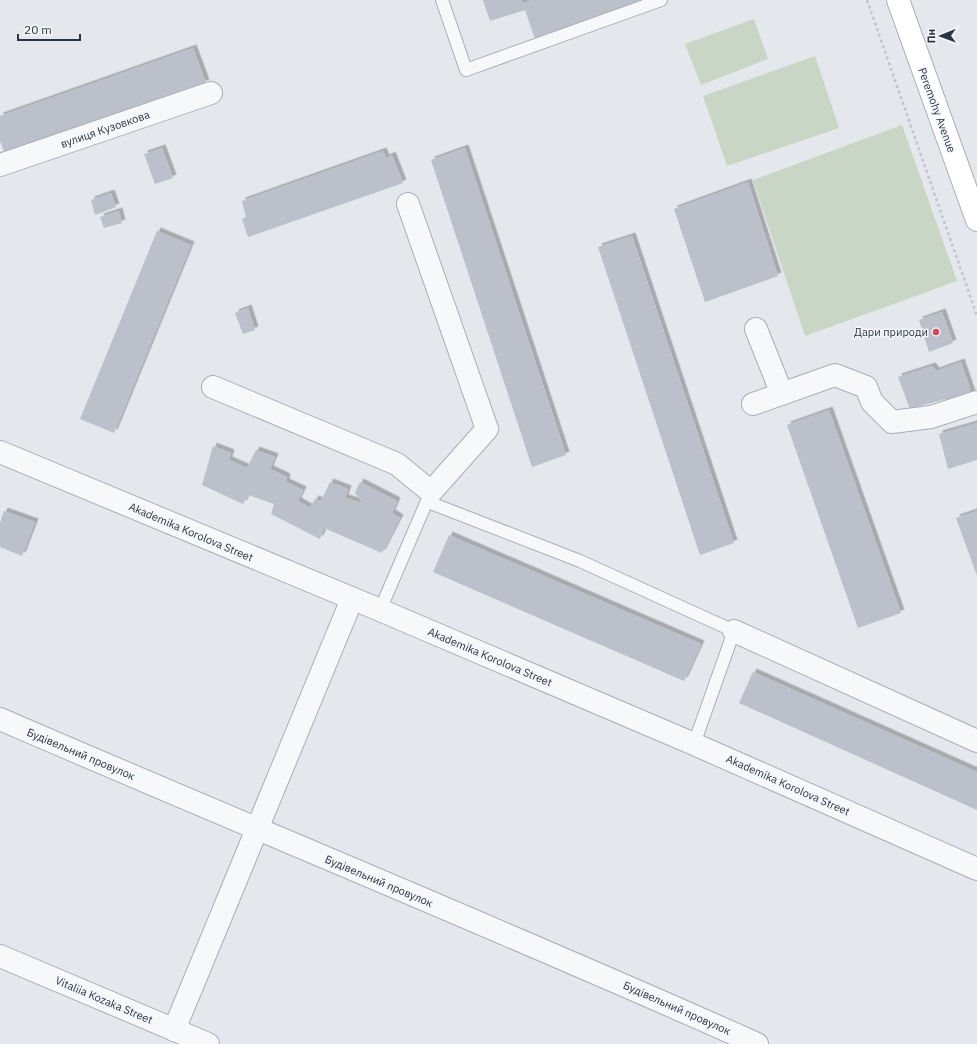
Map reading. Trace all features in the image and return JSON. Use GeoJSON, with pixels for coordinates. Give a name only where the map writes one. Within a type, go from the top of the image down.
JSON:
{"type":"FeatureCollection","features":[{"type":"Feature","properties":{"kind":"main road","name":"Peremohy Avenue"},"geometry":{"type":"LineString","coordinates":[[898,0],[977,220]]}},
{"type":"Feature","properties":{"kind":"street","name":"вулиця Кузовкова"},"geometry":{"type":"LineString","coordinates":[[0,166],[211,94]]}},
{"type":"Feature","properties":{"kind":"street"},"geometry":{"type":"LineString","coordinates":[[213,387],[396,464],[429,497],[487,429],[408,204]]}},
{"type":"Feature","properties":{"kind":"street"},"geometry":{"type":"LineString","coordinates":[[756,329],[782,394]]}},
{"type":"Feature","properties":{"kind":"street"},"geometry":{"type":"LineString","coordinates":[[753,404],[835,375],[866,387],[872,402],[892,422],[931,417],[977,402]]}},
{"type":"Feature","properties":{"kind":"street","name":"Akademika Korolova Street"},"geometry":{"type":"LineString","coordinates":[[0,452],[380,610],[694,744],[977,868]]}},
{"type":"Feature","properties":{"kind":"street"},"geometry":{"type":"LineString","coordinates":[[174,1030],[352,599]]}},
{"type":"Feature","properties":{"kind":"street"},"geometry":{"type":"LineString","coordinates":[[734,631],[977,741]]}},
{"type":"Feature","properties":{"kind":"street","name":"Будівельний провулок"},"geometry":{"type":"LineString","coordinates":[[0,719],[257,830],[594,971],[757,1044]]}},
{"type":"Feature","properties":{"kind":"street","name":"Vitaliia Kozaka Street"},"geometry":{"type":"LineString","coordinates":[[0,956],[208,1044]]}},
{"type":"Feature","properties":{"kind":"lane"},"geometry":{"type":"LineString","coordinates":[[442,0],[466,70],[661,0]]}},
{"type":"Feature","properties":{"kind":"lane"},"geometry":{"type":"LineString","coordinates":[[380,610],[429,497],[580,561],[734,631],[694,744]]}},
{"type":"Feature","properties":{"kind":"path"},"geometry":{"type":"LineString","coordinates":[[867,0],[977,316]]}},
{"type":"Feature","properties":{"kind":"green space"},"geometry":{"type":"Polygon","coordinates":[[[754,19],[768,59],[701,85],[685,44],[754,19]]]}},
{"type":"Feature","properties":{"kind":"green space"},"geometry":{"type":"Polygon","coordinates":[[[815,56],[839,128],[727,166],[703,96],[815,56]]]}},
{"type":"Feature","properties":{"kind":"green space"},"geometry":{"type":"Polygon","coordinates":[[[902,125],[957,281],[805,336],[753,180],[902,125]]]}},
{"type":"Feature","properties":{"kind":"building"},"geometry":{"type":"Polygon","coordinates":[[[483,0],[521,0],[523,3],[532,0],[640,1],[535,39],[525,10],[490,21],[483,0]]]}},
{"type":"Feature","properties":{"kind":"building"},"geometry":{"type":"Polygon","coordinates":[[[193,48],[206,83],[5,154],[0,141],[0,116],[193,48]]]}},
{"type":"Feature","properties":{"kind":"building"},"geometry":{"type":"Polygon","coordinates":[[[162,148],[173,178],[155,184],[144,154],[162,148]]]}},
{"type":"Feature","properties":{"kind":"building"},"geometry":{"type":"Polygon","coordinates":[[[465,148],[566,455],[532,467],[431,160],[465,148]]]}},
{"type":"Feature","properties":{"kind":"building"},"geometry":{"type":"Polygon","coordinates":[[[383,151],[386,158],[392,155],[403,183],[248,237],[242,219],[246,217],[242,201],[383,151]]]}},
{"type":"Feature","properties":{"kind":"building"},"geometry":{"type":"Polygon","coordinates":[[[748,182],[778,276],[705,302],[674,209],[748,182]]]}},
{"type":"Feature","properties":{"kind":"building"},"geometry":{"type":"Polygon","coordinates":[[[111,193],[116,207],[95,215],[91,200],[111,193]]]}},
{"type":"Feature","properties":{"kind":"building"},"geometry":{"type":"Polygon","coordinates":[[[119,211],[122,223],[104,228],[100,217],[119,211]]]}},
{"type":"Feature","properties":{"kind":"building"},"geometry":{"type":"Polygon","coordinates":[[[157,231],[191,245],[114,433],[80,419],[157,231]]]}},
{"type":"Feature","properties":{"kind":"building"},"geometry":{"type":"Polygon","coordinates":[[[632,236],[734,543],[700,555],[598,247],[632,236]]]}},
{"type":"Feature","properties":{"kind":"building"},"geometry":{"type":"Polygon","coordinates":[[[248,308],[255,330],[243,334],[235,313],[248,308]]]}},
{"type":"Feature","properties":{"kind":"building","name":"Дари природи"},"geometry":{"type":"Polygon","coordinates":[[[942,312],[953,343],[929,352],[919,320],[942,312]]]}},
{"type":"Feature","properties":{"kind":"building"},"geometry":{"type":"Polygon","coordinates":[[[961,362],[973,397],[948,406],[945,399],[910,409],[898,377],[932,366],[936,371],[961,362]]]}},
{"type":"Feature","properties":{"kind":"building"},"geometry":{"type":"Polygon","coordinates":[[[829,410],[901,613],[858,628],[787,425],[829,410]]]}},
{"type":"Feature","properties":{"kind":"building"},"geometry":{"type":"Polygon","coordinates":[[[977,423],[977,460],[948,469],[939,434],[977,423]]]}},
{"type":"Feature","properties":{"kind":"building"},"geometry":{"type":"Polygon","coordinates":[[[213,446],[231,453],[229,460],[247,468],[256,450],[275,457],[270,469],[287,477],[286,482],[303,490],[298,501],[310,508],[315,499],[321,501],[330,482],[348,489],[345,498],[363,503],[355,493],[360,482],[397,501],[392,513],[400,518],[382,553],[324,528],[320,539],[271,514],[274,504],[248,495],[243,504],[202,485],[213,446]]]}},
{"type":"Feature","properties":{"kind":"building"},"geometry":{"type":"Polygon","coordinates":[[[4,511],[35,522],[22,556],[0,547],[0,523],[4,511]]]}},
{"type":"Feature","properties":{"kind":"building"},"geometry":{"type":"Polygon","coordinates":[[[977,511],[977,576],[956,518],[977,511]]]}},
{"type":"Feature","properties":{"kind":"building"},"geometry":{"type":"Polygon","coordinates":[[[449,535],[701,644],[684,681],[433,572],[449,535]]]}},
{"type":"Feature","properties":{"kind":"building"},"geometry":{"type":"Polygon","coordinates":[[[753,672],[977,772],[977,810],[739,703],[753,672]]]}},
{"type":"Feature","properties":{"kind":"place","name":"Дари природи"},"geometry":{"type":"Point","coordinates":[936,332]}}]}
